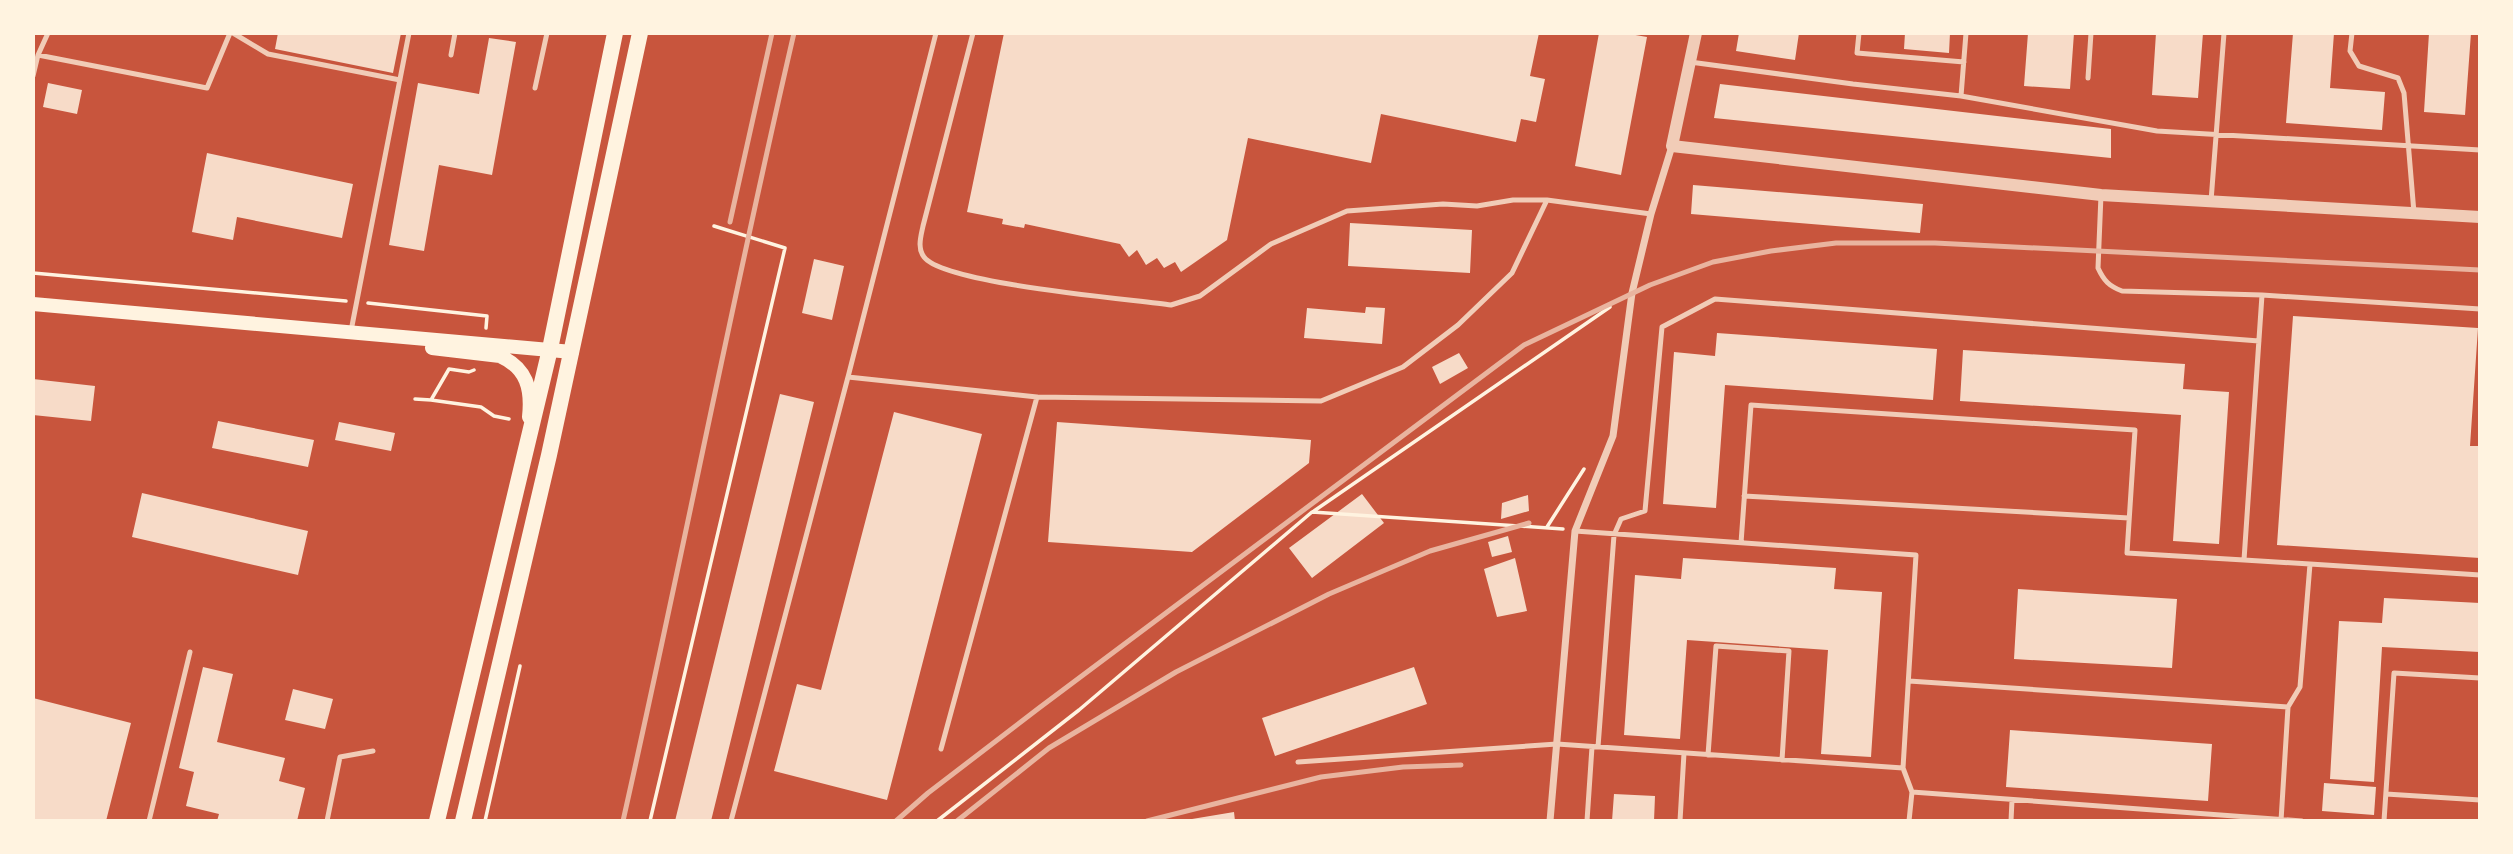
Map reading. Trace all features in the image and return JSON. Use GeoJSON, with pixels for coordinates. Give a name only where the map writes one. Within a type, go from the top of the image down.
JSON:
{"type":"FeatureCollection","features":[{"type":"Feature","properties":{"kind":"main road"},"geometry":{"type":"LineString","coordinates":[[437,821],[550,349],[615,33]]}},
{"type":"Feature","properties":{"kind":"main road"},"geometry":{"type":"LineString","coordinates":[[463,821],[572,352],[640,33]]}},
{"type":"Feature","properties":{"kind":"main road"},"geometry":{"type":"LineString","coordinates":[[33,304],[572,352]]}},
{"type":"Feature","properties":{"kind":"main road"},"geometry":{"type":"LineString","coordinates":[[351,331],[356,339],[500,355],[509,360],[522,371],[530,386],[526,450]]}},
{"type":"Feature","properties":{"kind":"street"},"geometry":{"type":"LineString","coordinates":[[1550,821],[1575,531],[1613,436],[1632,293],[1651,214],[1672,146],[1696,33]]}},
{"type":"Feature","properties":{"kind":"street"},"geometry":{"type":"LineString","coordinates":[[1672,146],[2101,195],[2480,217]]}},
{"type":"Feature","properties":{"kind":"lane"},"geometry":{"type":"LineString","coordinates":[[33,76],[38,55],[48,33]]}},
{"type":"Feature","properties":{"kind":"lane"},"geometry":{"type":"LineString","coordinates":[[38,55],[208,88],[231,33],[268,54],[400,80]]}},
{"type":"Feature","properties":{"kind":"lane"},"geometry":{"type":"LineString","coordinates":[[351,331],[409,33]]}},
{"type":"Feature","properties":{"kind":"lane"},"geometry":{"type":"LineString","coordinates":[[451,55],[455,33]]}},
{"type":"Feature","properties":{"kind":"lane"},"geometry":{"type":"LineString","coordinates":[[535,88],[547,33]]}},
{"type":"Feature","properties":{"kind":"lane"},"geometry":{"type":"LineString","coordinates":[[731,821],[936,33]]}},
{"type":"Feature","properties":{"kind":"lane"},"geometry":{"type":"LineString","coordinates":[[973,33],[923,226],[920,250],[925,259],[935,265],[986,281],[1171,305],[1200,296],[1271,244],[1347,211],[1547,200],[1651,214]]}},
{"type":"Feature","properties":{"kind":"lane"},"geometry":{"type":"LineString","coordinates":[[1859,33],[1857,54],[1964,62]]}},
{"type":"Feature","properties":{"kind":"lane"},"geometry":{"type":"LineString","coordinates":[[1961,96],[1966,33]]}},
{"type":"Feature","properties":{"kind":"lane"},"geometry":{"type":"LineString","coordinates":[[2088,78],[2091,33]]}},
{"type":"Feature","properties":{"kind":"lane"},"geometry":{"type":"LineString","coordinates":[[2211,201],[2224,33]]}},
{"type":"Feature","properties":{"kind":"lane"},"geometry":{"type":"LineString","coordinates":[[2352,33],[2350,51],[2359,66],[2398,78],[2404,93],[2414,213]]}},
{"type":"Feature","properties":{"kind":"lane"},"geometry":{"type":"LineString","coordinates":[[1690,62],[1961,96],[2157,131],[2480,150]]}},
{"type":"Feature","properties":{"kind":"lane"},"geometry":{"type":"LineString","coordinates":[[2101,195],[2098,268],[2111,287],[2122,291],[2262,295],[2480,309]]}},
{"type":"Feature","properties":{"kind":"lane"},"geometry":{"type":"LineString","coordinates":[[848,377],[1037,397],[1321,401],[1403,367],[1458,325],[1512,273],[1547,200]]}},
{"type":"Feature","properties":{"kind":"lane"},"geometry":{"type":"LineString","coordinates":[[2244,560],[2262,295]]}},
{"type":"Feature","properties":{"kind":"lane"},"geometry":{"type":"LineString","coordinates":[[1587,821],[1614,534],[1621,519],[1645,511],[1662,327],[1715,299],[2259,341]]}},
{"type":"Feature","properties":{"kind":"lane"},"geometry":{"type":"LineString","coordinates":[[940,749],[1037,397]]}},
{"type":"Feature","properties":{"kind":"lane"},"geometry":{"type":"LineString","coordinates":[[1741,543],[1751,405],[2135,430],[2127,554],[2480,575]]}},
{"type":"Feature","properties":{"kind":"lane"},"geometry":{"type":"LineString","coordinates":[[1744,496],[2129,518]]}},
{"type":"Feature","properties":{"kind":"lane"},"geometry":{"type":"LineString","coordinates":[[1575,531],[1916,555],[1903,768],[1912,792],[1909,821]]}},
{"type":"Feature","properties":{"kind":"lane"},"geometry":{"type":"LineString","coordinates":[[2281,820],[2288,707],[2300,687],[2310,564]]}},
{"type":"Feature","properties":{"kind":"lane"},"geometry":{"type":"LineString","coordinates":[[1708,755],[1716,646],[1740,647],[1789,651],[1782,760]]}},
{"type":"Feature","properties":{"kind":"lane"},"geometry":{"type":"LineString","coordinates":[[149,821],[190,652]]}},
{"type":"Feature","properties":{"kind":"lane"},"geometry":{"type":"LineString","coordinates":[[2384,821],[2394,673],[2480,678]]}},
{"type":"Feature","properties":{"kind":"lane"},"geometry":{"type":"LineString","coordinates":[[1909,681],[2288,707]]}},
{"type":"Feature","properties":{"kind":"lane"},"geometry":{"type":"LineString","coordinates":[[1298,762],[1557,744],[1903,768]]}},
{"type":"Feature","properties":{"kind":"lane"},"geometry":{"type":"LineString","coordinates":[[327,821],[340,757],[373,751]]}},
{"type":"Feature","properties":{"kind":"lane"},"geometry":{"type":"LineString","coordinates":[[1679,821],[1684,753]]}},
{"type":"Feature","properties":{"kind":"lane"},"geometry":{"type":"LineString","coordinates":[[1912,792],[2302,821]]}},
{"type":"Feature","properties":{"kind":"lane"},"geometry":{"type":"LineString","coordinates":[[2386,794],[2480,800]]}},
{"type":"Feature","properties":{"kind":"lane"},"geometry":{"type":"LineString","coordinates":[[2011,821],[2012,800]]}},
{"type":"Feature","properties":{"kind":"lane"},"geometry":{"type":"LineString","coordinates":[[2169,821],[2170,810]]}},
{"type":"Feature","properties":{"kind":"path"},"geometry":{"type":"LineString","coordinates":[[650,821],[785,248],[714,226]]}},
{"type":"Feature","properties":{"kind":"path"},"geometry":{"type":"LineString","coordinates":[[937,821],[1079,710],[1312,512],[1610,307]]}},
{"type":"Feature","properties":{"kind":"path"},"geometry":{"type":"LineString","coordinates":[[432,400],[481,407],[494,416],[509,419]]}},
{"type":"Feature","properties":{"kind":"path"},"geometry":{"type":"LineString","coordinates":[[1547,527],[1586,466]]}},
{"type":"Feature","properties":{"kind":"path"},"geometry":{"type":"LineString","coordinates":[[1312,512],[1575,531]]}},
{"type":"Feature","properties":{"kind":"building"},"geometry":{"type":"Polygon","coordinates":[[[278,33],[401,33],[393,73],[275,49],[278,33]]]}},
{"type":"Feature","properties":{"kind":"building"},"geometry":{"type":"Polygon","coordinates":[[[1004,33],[1539,33],[1530,76],[1545,79],[1536,122],[1521,119],[1516,142],[1381,114],[1371,163],[1248,138],[1227,240],[1181,272],[1175,262],[1164,268],[1157,258],[1146,265],[1137,250],[1129,257],[1120,244],[1025,224],[1024,228],[1002,224],[1003,219],[967,212],[1004,33]]]}},
{"type":"Feature","properties":{"kind":"building"},"geometry":{"type":"Polygon","coordinates":[[[1599,33],[1647,37],[1621,175],[1575,166],[1599,33]]]}},
{"type":"Feature","properties":{"kind":"building"},"geometry":{"type":"Polygon","coordinates":[[[1739,33],[1799,33],[1795,60],[1736,51],[1739,33]]]}},
{"type":"Feature","properties":{"kind":"building"},"geometry":{"type":"Polygon","coordinates":[[[1905,33],[1950,33],[1949,53],[1904,49],[1905,33]]]}},
{"type":"Feature","properties":{"kind":"building"},"geometry":{"type":"Polygon","coordinates":[[[2028,33],[2074,33],[2070,89],[2024,86],[2028,33]]]}},
{"type":"Feature","properties":{"kind":"building"},"geometry":{"type":"Polygon","coordinates":[[[2156,33],[2203,33],[2198,98],[2152,95],[2156,33]]]}},
{"type":"Feature","properties":{"kind":"building"},"geometry":{"type":"Polygon","coordinates":[[[2293,33],[2334,33],[2330,88],[2385,92],[2382,130],[2286,123],[2293,33]]]}},
{"type":"Feature","properties":{"kind":"building"},"geometry":{"type":"Polygon","coordinates":[[[2429,33],[2471,33],[2465,115],[2424,112],[2429,33]]]}},
{"type":"Feature","properties":{"kind":"building"},"geometry":{"type":"Polygon","coordinates":[[[489,38],[516,42],[492,175],[439,165],[424,251],[389,245],[418,83],[479,94],[489,38]]]}},
{"type":"Feature","properties":{"kind":"building"},"geometry":{"type":"Polygon","coordinates":[[[48,83],[82,90],[77,114],[43,107],[48,83]]]}},
{"type":"Feature","properties":{"kind":"building"},"geometry":{"type":"Polygon","coordinates":[[[1720,84],[2111,129],[2111,158],[1714,118],[1720,84]]]}},
{"type":"Feature","properties":{"kind":"building"},"geometry":{"type":"Polygon","coordinates":[[[207,153],[353,184],[342,238],[237,217],[233,240],[192,232],[207,153]]]}},
{"type":"Feature","properties":{"kind":"building"},"geometry":{"type":"Polygon","coordinates":[[[1693,185],[1923,204],[1920,233],[1691,214],[1693,185]]]}},
{"type":"Feature","properties":{"kind":"building"},"geometry":{"type":"Polygon","coordinates":[[[1350,223],[1472,230],[1470,273],[1348,266],[1350,223]]]}},
{"type":"Feature","properties":{"kind":"building"},"geometry":{"type":"Polygon","coordinates":[[[814,259],[844,266],[832,320],[802,313],[814,259]]]}},
{"type":"Feature","properties":{"kind":"building"},"geometry":{"type":"Polygon","coordinates":[[[1366,307],[1385,308],[1382,344],[1304,338],[1307,308],[1365,313],[1366,307]]]}},
{"type":"Feature","properties":{"kind":"building"},"geometry":{"type":"Polygon","coordinates":[[[2293,316],[2478,328],[2470,446],[2480,446],[2480,558],[2277,545],[2293,316]]]}},
{"type":"Feature","properties":{"kind":"building"},"geometry":{"type":"Polygon","coordinates":[[[1717,333],[1937,349],[1933,400],[1725,385],[1716,508],[1663,504],[1674,352],[1715,356],[1717,333]]]}},
{"type":"Feature","properties":{"kind":"building"},"geometry":{"type":"Polygon","coordinates":[[[1963,350],[2185,364],[2183,389],[2229,392],[2219,544],[2173,541],[2181,415],[1960,401],[1963,350]]]}},
{"type":"Feature","properties":{"kind":"building"},"geometry":{"type":"Polygon","coordinates":[[[1459,353],[1468,368],[1440,384],[1432,367],[1459,353]]]}},
{"type":"Feature","properties":{"kind":"building"},"geometry":{"type":"Polygon","coordinates":[[[33,379],[95,386],[91,421],[33,415],[33,379]]]}},
{"type":"Feature","properties":{"kind":"building"},"geometry":{"type":"Polygon","coordinates":[[[780,394],[814,402],[711,821],[675,821],[780,394]]]}},
{"type":"Feature","properties":{"kind":"building"},"geometry":{"type":"Polygon","coordinates":[[[894,412],[982,434],[887,800],[774,771],[797,684],[821,690],[894,412]]]}},
{"type":"Feature","properties":{"kind":"building"},"geometry":{"type":"Polygon","coordinates":[[[218,421],[314,440],[308,467],[212,448],[218,421]]]}},
{"type":"Feature","properties":{"kind":"building"},"geometry":{"type":"Polygon","coordinates":[[[339,422],[395,433],[391,451],[335,440],[339,422]]]}},
{"type":"Feature","properties":{"kind":"building"},"geometry":{"type":"Polygon","coordinates":[[[1057,422],[1311,440],[1309,463],[1192,552],[1048,542],[1057,422]]]}},
{"type":"Feature","properties":{"kind":"building"},"geometry":{"type":"Polygon","coordinates":[[[142,493],[308,531],[298,575],[132,537],[142,493]]]}},
{"type":"Feature","properties":{"kind":"building"},"geometry":{"type":"Polygon","coordinates":[[[1362,494],[1384,523],[1312,578],[1289,548],[1362,494]]]}},
{"type":"Feature","properties":{"kind":"building"},"geometry":{"type":"Polygon","coordinates":[[[1528,495],[1529,511],[1501,519],[1502,503],[1528,495]]]}},
{"type":"Feature","properties":{"kind":"building"},"geometry":{"type":"Polygon","coordinates":[[[1508,536],[1512,552],[1492,557],[1488,542],[1508,536]]]}},
{"type":"Feature","properties":{"kind":"building"},"geometry":{"type":"Polygon","coordinates":[[[1515,558],[1527,611],[1497,617],[1484,569],[1515,558]]]}},
{"type":"Feature","properties":{"kind":"building"},"geometry":{"type":"Polygon","coordinates":[[[1683,558],[1836,568],[1834,589],[1882,592],[1871,757],[1821,754],[1828,650],[1687,640],[1680,739],[1624,735],[1635,575],[1681,579],[1683,558]]]}},
{"type":"Feature","properties":{"kind":"building"},"geometry":{"type":"Polygon","coordinates":[[[2018,589],[2177,599],[2172,668],[2014,659],[2018,589]]]}},
{"type":"Feature","properties":{"kind":"building"},"geometry":{"type":"Polygon","coordinates":[[[2384,598],[2480,603],[2480,652],[2382,647],[2374,782],[2330,779],[2339,621],[2382,623],[2384,598]]]}},
{"type":"Feature","properties":{"kind":"building"},"geometry":{"type":"Polygon","coordinates":[[[203,667],[233,674],[217,742],[285,758],[279,781],[305,788],[297,821],[217,821],[219,814],[186,806],[194,772],[179,768],[203,667]]]}},
{"type":"Feature","properties":{"kind":"building"},"geometry":{"type":"Polygon","coordinates":[[[1414,667],[1427,704],[1275,756],[1262,718],[1414,667]]]}},
{"type":"Feature","properties":{"kind":"building"},"geometry":{"type":"Polygon","coordinates":[[[293,689],[333,699],[325,729],[285,720],[293,689]]]}},
{"type":"Feature","properties":{"kind":"building"},"geometry":{"type":"Polygon","coordinates":[[[33,698],[131,723],[106,821],[33,821],[33,698]]]}},
{"type":"Feature","properties":{"kind":"building"},"geometry":{"type":"Polygon","coordinates":[[[2010,730],[2212,744],[2208,801],[2006,787],[2010,730]]]}},
{"type":"Feature","properties":{"kind":"building"},"geometry":{"type":"Polygon","coordinates":[[[2324,783],[2376,787],[2374,815],[2322,811],[2324,783]]]}},
{"type":"Feature","properties":{"kind":"building"},"geometry":{"type":"Polygon","coordinates":[[[1614,794],[1655,796],[1654,821],[1612,821],[1614,794]]]}},
{"type":"Feature","properties":{"kind":"building"},"geometry":{"type":"Polygon","coordinates":[[[1234,812],[1235,821],[1192,819],[1234,812]]]}},
{"type":"Feature","properties":{"kind":"railway"},"geometry":{"type":"LineString","coordinates":[[730,222],[772,33]]}},
{"type":"Feature","properties":{"kind":"railway"},"geometry":{"type":"LineString","coordinates":[[623,821],[794,33]]}},
{"type":"Feature","properties":{"kind":"railway"},"geometry":{"type":"LineString","coordinates":[[896,821],[928,793],[1039,708],[1524,345],[1650,285],[1713,262],[1836,243],[1935,243],[2480,270]]}},
{"type":"Feature","properties":{"kind":"railway"},"geometry":{"type":"LineString","coordinates":[[957,821],[1049,748],[1176,672],[1329,594],[1430,551],[1529,523]]}},
{"type":"Feature","properties":{"kind":"railway"},"geometry":{"type":"LineString","coordinates":[[1147,821],[1321,777],[1403,767],[1461,765]]}}]}
